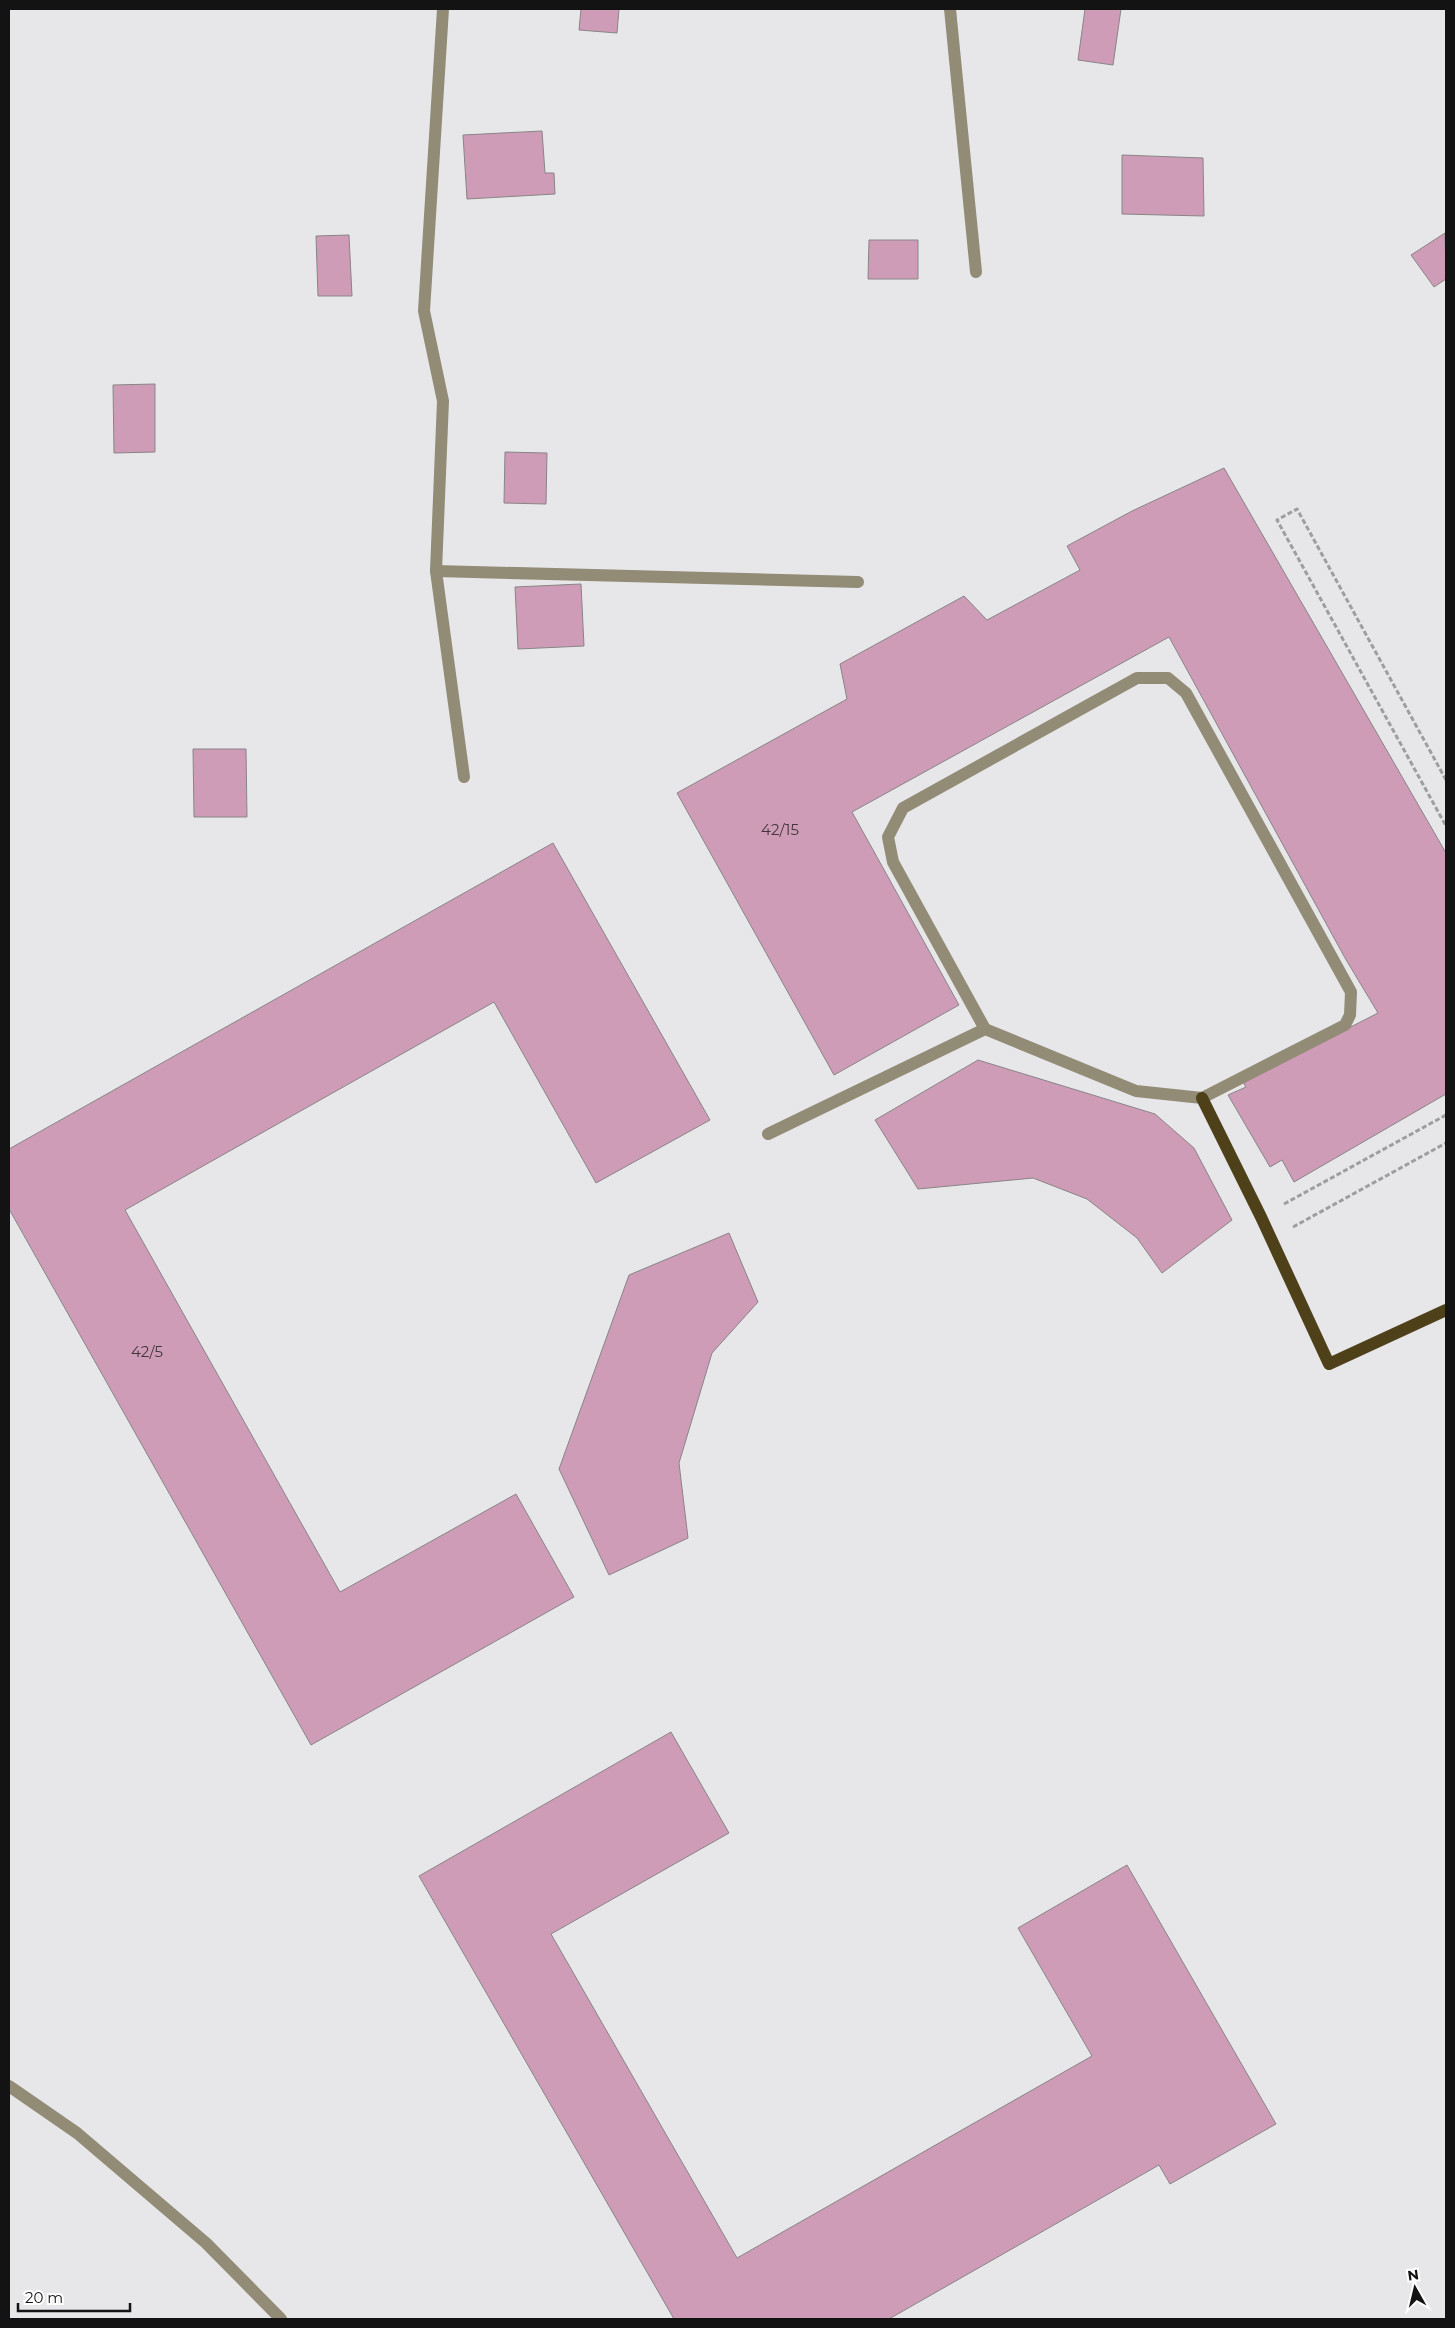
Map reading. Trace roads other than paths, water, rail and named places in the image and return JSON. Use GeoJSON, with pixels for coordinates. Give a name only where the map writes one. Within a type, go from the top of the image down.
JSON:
{"type":"FeatureCollection","features":[{"type":"Feature","properties":{"kind":"main road"},"geometry":{"type":"LineString","coordinates":[[1202,1098],[1272,1239],[1329,1364],[1446,1310]]}},
{"type":"Feature","properties":{"kind":"street"},"geometry":{"type":"LineString","coordinates":[[443,9],[424,311],[443,401],[436,571],[464,777]]}},
{"type":"Feature","properties":{"kind":"street"},"geometry":{"type":"LineString","coordinates":[[950,9],[976,272]]}},
{"type":"Feature","properties":{"kind":"street"},"geometry":{"type":"LineString","coordinates":[[436,571],[858,582]]}},
{"type":"Feature","properties":{"kind":"street"},"geometry":{"type":"LineString","coordinates":[[1137,678],[1168,678],[1186,693],[1351,992],[1350,1014],[1345,1025],[1202,1098],[1136,1091],[985,1029],[893,862],[888,837],[903,808],[1137,678]]}},
{"type":"Feature","properties":{"kind":"street"},"geometry":{"type":"LineString","coordinates":[[768,1134],[985,1029]]}},
{"type":"Feature","properties":{"kind":"street"},"geometry":{"type":"LineString","coordinates":[[9,2086],[77,2133],[206,2243],[281,2319]]}}]}
